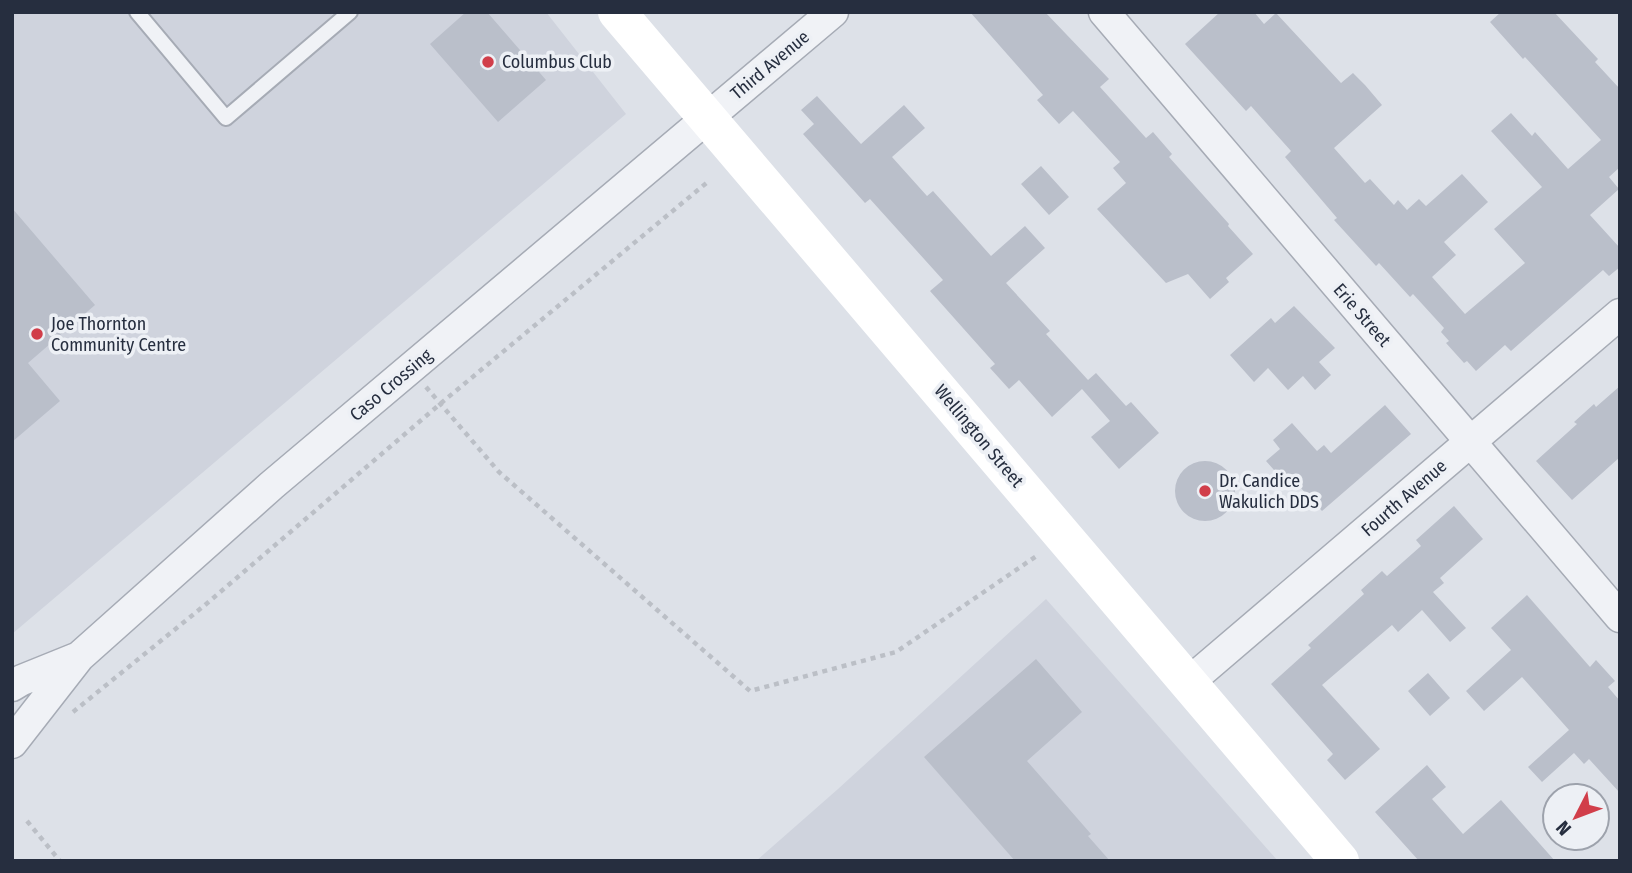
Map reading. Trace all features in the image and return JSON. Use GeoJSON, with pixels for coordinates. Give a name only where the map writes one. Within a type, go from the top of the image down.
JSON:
{"type":"FeatureCollection","features":[{"type":"Feature","properties":{"kind":"street","name":"Wellington Street"},"geometry":{"type":"LineString","coordinates":[[617,12],[1340,861]]}},
{"type":"Feature","properties":{"kind":"street","name":"Third Avenue"},"geometry":{"type":"LineString","coordinates":[[708,119],[833,12]]}},
{"type":"Feature","properties":{"kind":"street","name":"Erie Street"},"geometry":{"type":"LineString","coordinates":[[1104,12],[1620,617]]}},
{"type":"Feature","properties":{"kind":"street","name":"Caso Crossing"},"geometry":{"type":"LineString","coordinates":[[12,744],[79,657],[272,485],[708,119]]}},
{"type":"Feature","properties":{"kind":"street","name":"Fourth Avenue"},"geometry":{"type":"LineString","coordinates":[[1189,682],[1620,314]]}},
{"type":"Feature","properties":{"kind":"street","name":"Caso Crossing"},"geometry":{"type":"LineString","coordinates":[[12,685],[79,657]]}},
{"type":"Feature","properties":{"kind":"lane"},"geometry":{"type":"LineString","coordinates":[[137,12],[226,118],[350,12]]}},
{"type":"Feature","properties":{"kind":"path"},"geometry":{"type":"LineString","coordinates":[[64,719],[205,605],[440,404],[710,180]]}},
{"type":"Feature","properties":{"kind":"path"},"geometry":{"type":"LineString","coordinates":[[410,369],[499,472],[750,691],[896,652],[1064,537]]}},
{"type":"Feature","properties":{"kind":"path"},"geometry":{"type":"LineString","coordinates":[[27,821],[60,861]]}},
{"type":"Feature","properties":{"kind":"shaded area"},"geometry":{"type":"Polygon","coordinates":[[[12,12],[546,12],[626,114],[12,634],[12,12]]]}},
{"type":"Feature","properties":{"kind":"shaded area"},"geometry":{"type":"Polygon","coordinates":[[[1046,599],[1278,861],[756,861],[838,789],[1046,599]]]}},
{"type":"Feature","properties":{"kind":"building","name":"Columbus Club"},"geometry":{"type":"Polygon","coordinates":[[[466,12],[487,12],[546,80],[498,122],[430,44],[466,12]]]}},
{"type":"Feature","properties":{"kind":"building"},"geometry":{"type":"Polygon","coordinates":[[[970,12],[1045,12],[1109,79],[1100,87],[1146,138],[1153,132],[1172,154],[1169,157],[1253,254],[1226,278],[1229,282],[1210,299],[1188,274],[1166,283],[1097,209],[1126,183],[1113,168],[1120,162],[1073,111],[1059,124],[1037,100],[1043,95],[970,12]]]}},
{"type":"Feature","properties":{"kind":"building"},"geometry":{"type":"Polygon","coordinates":[[[1220,12],[1254,12],[1264,24],[1276,13],[1341,83],[1353,73],[1365,85],[1382,105],[1334,148],[1365,183],[1370,179],[1394,205],[1398,200],[1407,210],[1419,199],[1426,206],[1462,174],[1488,202],[1444,242],[1456,255],[1432,277],[1465,314],[1525,263],[1494,229],[1542,187],[1491,131],[1511,113],[1532,136],[1535,132],[1568,169],[1601,140],[1490,22],[1501,12],[1554,12],[1598,59],[1595,62],[1620,89],[1620,167],[1609,177],[1619,189],[1590,215],[1620,248],[1620,267],[1609,276],[1603,270],[1511,351],[1505,345],[1476,371],[1467,361],[1464,363],[1446,343],[1449,341],[1441,332],[1444,328],[1413,294],[1410,297],[1379,263],[1376,266],[1334,220],[1337,218],[1285,157],[1291,151],[1251,106],[1246,111],[1185,44],[1220,12]]]}},
{"type":"Feature","properties":{"kind":"building"},"geometry":{"type":"Polygon","coordinates":[[[817,96],[861,144],[904,105],[925,128],[892,157],[927,196],[933,191],[991,256],[1025,226],[1045,248],[1006,283],[1050,331],[1046,334],[1088,380],[1096,373],[1126,406],[1131,402],[1159,433],[1119,469],[1091,437],[1110,421],[1082,389],[1052,417],[1019,380],[1009,389],[990,368],[995,364],[930,291],[943,280],[870,199],[865,203],[803,134],[814,124],[801,110],[817,96]]]}},
{"type":"Feature","properties":{"kind":"building"},"geometry":{"type":"Polygon","coordinates":[[[1041,166],[1069,197],[1049,215],[1021,184],[1041,166]]]}},
{"type":"Feature","properties":{"kind":"building","name":"Joe Thornton Community Centre"},"geometry":{"type":"Polygon","coordinates":[[[12,208],[95,305],[28,363],[60,401],[12,442],[12,208]]]}},
{"type":"Feature","properties":{"kind":"building"},"geometry":{"type":"Polygon","coordinates":[[[1294,306],[1335,348],[1319,362],[1331,375],[1315,390],[1303,376],[1288,390],[1268,368],[1254,382],[1230,355],[1271,318],[1275,323],[1294,306]]]}},
{"type":"Feature","properties":{"kind":"building"},"geometry":{"type":"Polygon","coordinates":[[[1620,386],[1620,457],[1572,500],[1536,461],[1577,424],[1574,422],[1594,404],[1596,407],[1620,386]]]}},
{"type":"Feature","properties":{"kind":"building"},"geometry":{"type":"Polygon","coordinates":[[[1385,405],[1411,434],[1322,511],[1288,474],[1282,479],[1266,461],[1280,449],[1273,440],[1292,423],[1317,451],[1324,445],[1331,453],[1385,405]]]}},
{"type":"Feature","properties":{"kind":"building","name":"Dr. Candice Wakulich DDS"},"geometry":{"type":"Polygon","coordinates":[[[1205,461],[1222,466],[1230,474],[1235,491],[1230,508],[1222,516],[1205,521],[1188,516],[1180,508],[1175,491],[1180,474],[1188,466],[1205,461]]]}},
{"type":"Feature","properties":{"kind":"building"},"geometry":{"type":"Polygon","coordinates":[[[1454,506],[1483,539],[1440,578],[1444,583],[1433,592],[1466,628],[1450,642],[1422,610],[1398,632],[1392,625],[1322,685],[1380,749],[1345,780],[1327,760],[1333,754],[1271,684],[1311,648],[1308,645],[1364,594],[1361,590],[1382,571],[1387,576],[1421,546],[1416,540],[1454,506]]]}},
{"type":"Feature","properties":{"kind":"building"},"geometry":{"type":"Polygon","coordinates":[[[1527,595],[1590,667],[1596,660],[1615,681],[1608,687],[1620,701],[1620,793],[1589,759],[1584,764],[1574,753],[1542,782],[1528,767],[1569,730],[1522,677],[1484,711],[1466,691],[1511,650],[1491,628],[1527,595]]]}},
{"type":"Feature","properties":{"kind":"building"},"geometry":{"type":"Polygon","coordinates":[[[1036,659],[1082,712],[1027,761],[1091,834],[1088,836],[1110,861],[1015,861],[924,757],[1036,659]]]}},
{"type":"Feature","properties":{"kind":"building"},"geometry":{"type":"Polygon","coordinates":[[[1428,673],[1450,698],[1430,716],[1408,691],[1428,673]]]}},
{"type":"Feature","properties":{"kind":"building"},"geometry":{"type":"Polygon","coordinates":[[[1427,765],[1446,787],[1432,799],[1463,834],[1501,800],[1541,845],[1541,852],[1547,852],[1555,861],[1419,861],[1375,812],[1427,765]]]}},
{"type":"Feature","properties":{"kind":"place","name":"Columbus Club"},"geometry":{"type":"Point","coordinates":[488,62]}},
{"type":"Feature","properties":{"kind":"place","name":"Joe Thornton Community Centre"},"geometry":{"type":"Point","coordinates":[37,334]}},
{"type":"Feature","properties":{"kind":"place","name":"Dr. Candice Wakulich DDS"},"geometry":{"type":"Point","coordinates":[1205,491]}}]}
